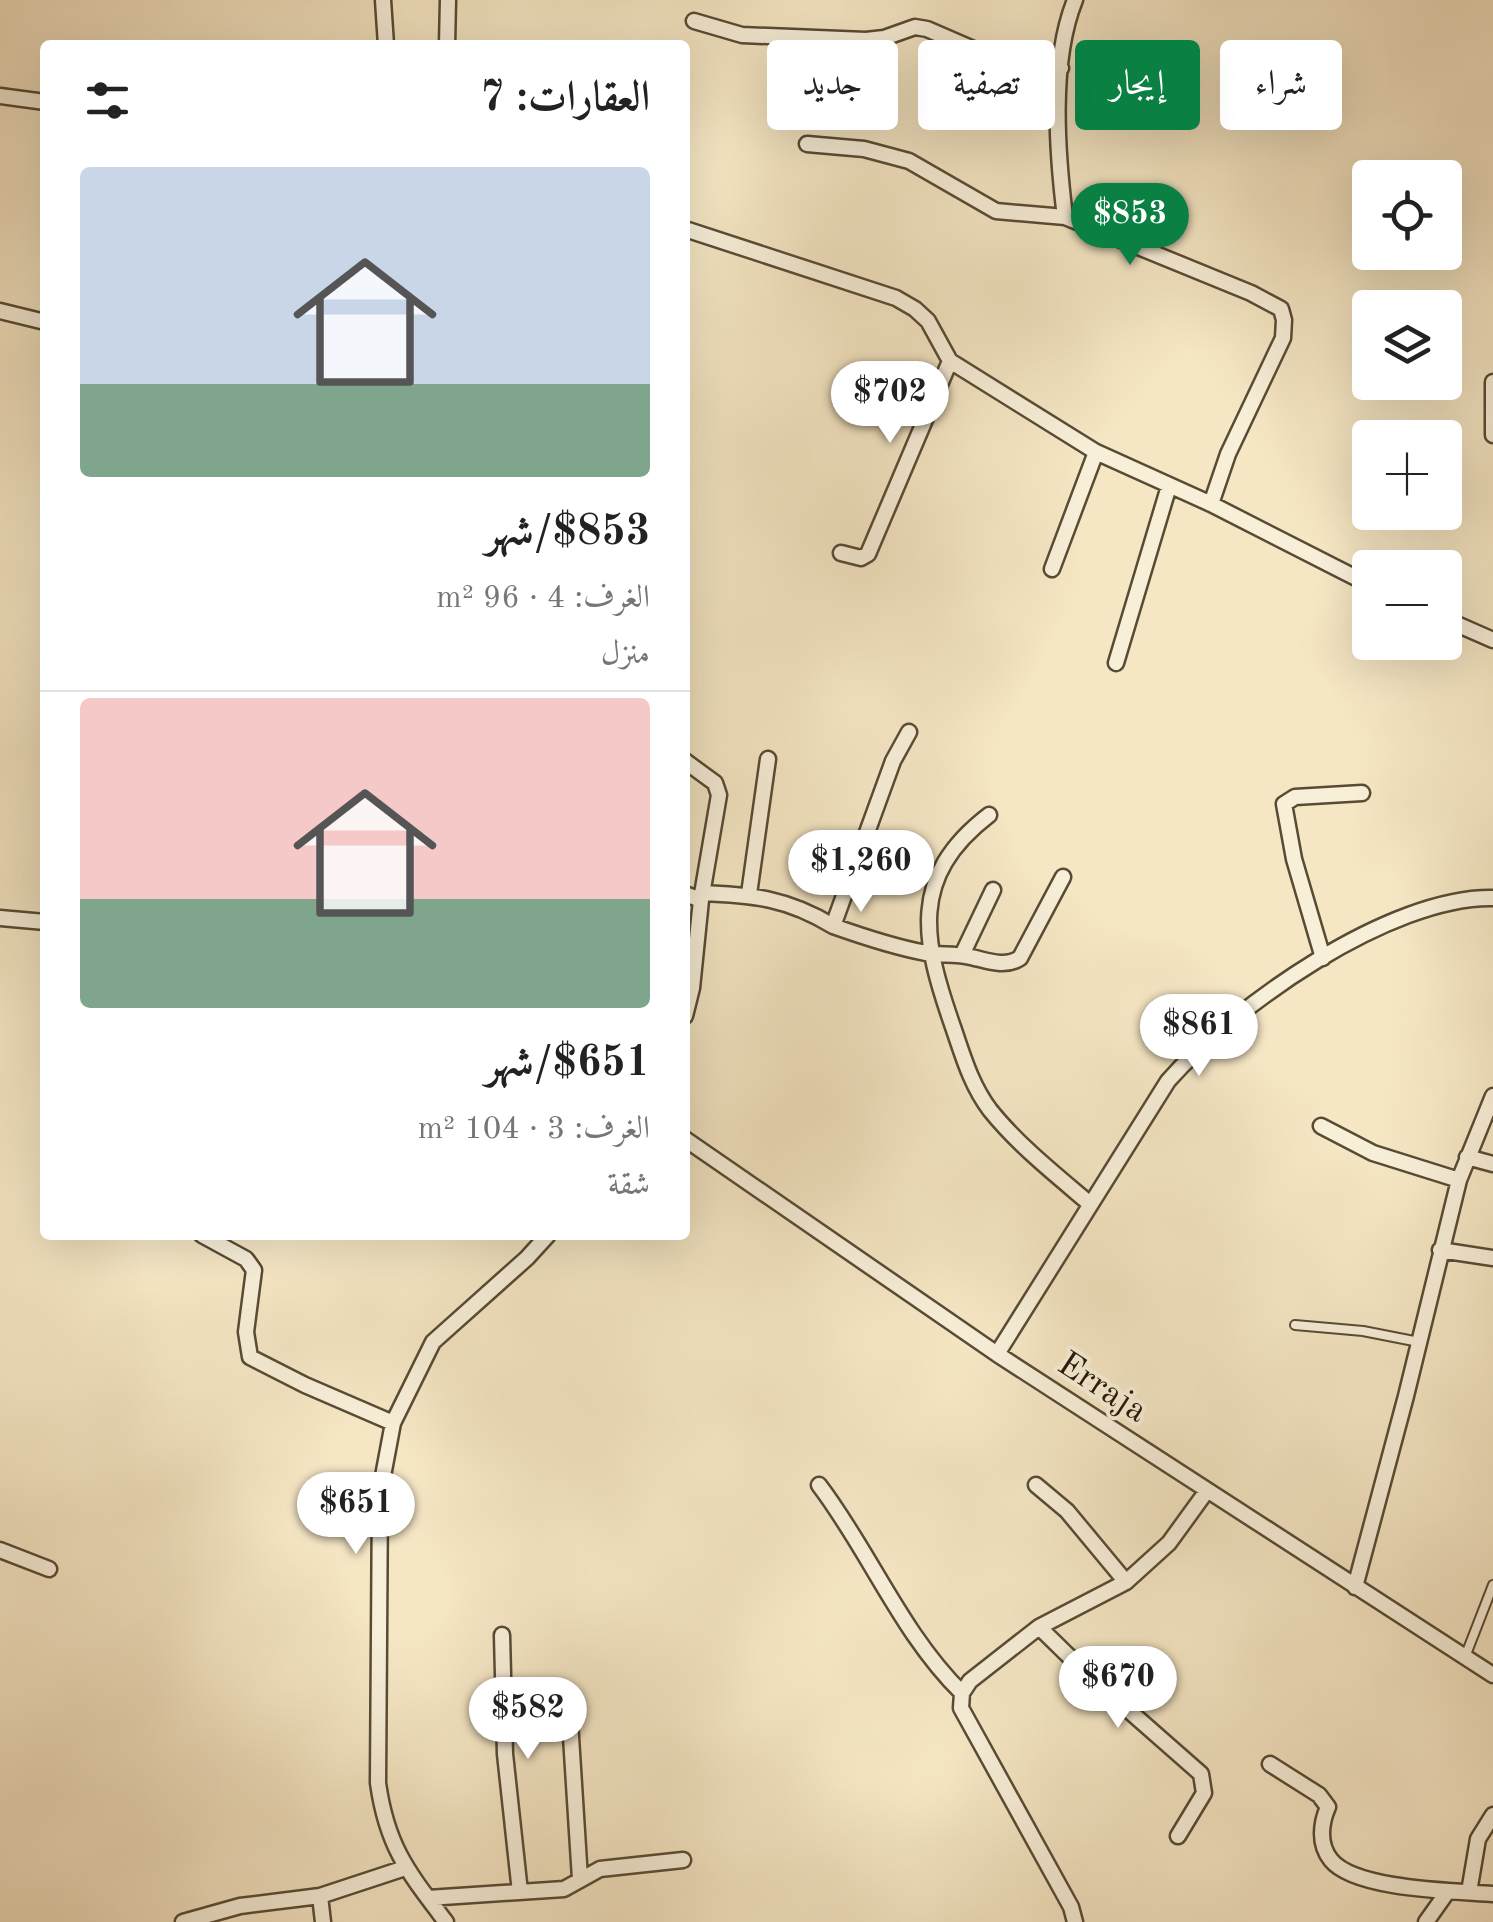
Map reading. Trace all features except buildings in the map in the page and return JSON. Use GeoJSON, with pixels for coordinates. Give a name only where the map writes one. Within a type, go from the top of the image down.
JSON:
{"type":"FeatureCollection","features":[{"type":"Feature","properties":{"kind":"street"},"geometry":{"type":"LineString","coordinates":[[383,0],[386,40]]}},
{"type":"Feature","properties":{"kind":"street"},"geometry":{"type":"LineString","coordinates":[[446,40],[448,0]]}},
{"type":"Feature","properties":{"kind":"street"},"geometry":{"type":"LineString","coordinates":[[1065,217],[1058,121],[1066,24],[1075,0]]}},
{"type":"Feature","properties":{"kind":"street"},"geometry":{"type":"LineString","coordinates":[[694,21],[742,35],[866,40],[915,27],[987,55],[1061,68]]}},
{"type":"Feature","properties":{"kind":"street"},"geometry":{"type":"LineString","coordinates":[[0,96],[40,101]]}},
{"type":"Feature","properties":{"kind":"street"},"geometry":{"type":"LineString","coordinates":[[806,144],[864,149],[909,161],[996,211],[1065,217],[1281,309],[1283,338],[1232,443],[1210,504]]}},
{"type":"Feature","properties":{"kind":"street"},"geometry":{"type":"LineString","coordinates":[[690,230],[896,298],[928,321],[950,361],[1096,452],[1210,504],[1352,577]]}},
{"type":"Feature","properties":{"kind":"street"},"geometry":{"type":"LineString","coordinates":[[0,312],[40,321]]}},
{"type":"Feature","properties":{"kind":"street"},"geometry":{"type":"LineString","coordinates":[[841,552],[861,558],[868,554],[950,361]]}},
{"type":"Feature","properties":{"kind":"street"},"geometry":{"type":"LineString","coordinates":[[1493,382],[1493,436]]}},
{"type":"Feature","properties":{"kind":"street"},"geometry":{"type":"LineString","coordinates":[[1052,569],[1096,452]]}},
{"type":"Feature","properties":{"kind":"street"},"geometry":{"type":"LineString","coordinates":[[1116,663],[1169,486]]}},
{"type":"Feature","properties":{"kind":"street"},"geometry":{"type":"LineString","coordinates":[[1462,627],[1493,640]]}},
{"type":"Feature","properties":{"kind":"street"},"geometry":{"type":"LineString","coordinates":[[833,926],[893,762],[909,732]]}},
{"type":"Feature","properties":{"kind":"street"},"geometry":{"type":"LineString","coordinates":[[749,894],[768,759]]}},
{"type":"Feature","properties":{"kind":"street"},"geometry":{"type":"LineString","coordinates":[[690,765],[714,782],[719,796],[701,897],[690,996]]}},
{"type":"Feature","properties":{"kind":"street"},"geometry":{"type":"LineString","coordinates":[[1323,958],[1294,859],[1284,804],[1295,797],[1362,792]]}},
{"type":"Feature","properties":{"kind":"street"},"geometry":{"type":"LineString","coordinates":[[989,815],[951,849],[927,912],[930,953],[974,1087],[993,1113],[1090,1204]]}},
{"type":"Feature","properties":{"kind":"street"},"geometry":{"type":"LineString","coordinates":[[690,895],[749,894],[816,915],[833,926],[884,944],[1002,964],[1020,958],[1063,877]]}},
{"type":"Feature","properties":{"kind":"street"},"geometry":{"type":"LineString","coordinates":[[962,955],[993,890]]}},
{"type":"Feature","properties":{"kind":"street"},"geometry":{"type":"LineString","coordinates":[[997,1354],[1168,1081],[1196,1050],[1323,958],[1398,918],[1435,904],[1493,898]]}},
{"type":"Feature","properties":{"kind":"street"},"geometry":{"type":"LineString","coordinates":[[0,918],[40,922]]}},
{"type":"Feature","properties":{"kind":"street"},"geometry":{"type":"LineString","coordinates":[[1355,1587],[1459,1180],[1493,1096]]}},
{"type":"Feature","properties":{"kind":"street"},"geometry":{"type":"LineString","coordinates":[[1322,1126],[1374,1153],[1459,1180]]}},
{"type":"Feature","properties":{"kind":"street","name":"Erraja"},"geometry":{"type":"LineString","coordinates":[[690,1142],[997,1354],[1493,1675]]}},
{"type":"Feature","properties":{"kind":"street"},"geometry":{"type":"LineString","coordinates":[[1467,1158],[1493,1164]]}},
{"type":"Feature","properties":{"kind":"street"},"geometry":{"type":"LineString","coordinates":[[211,1240],[246,1259],[254,1270],[246,1332],[250,1357],[393,1422]]}},
{"type":"Feature","properties":{"kind":"street"},"geometry":{"type":"LineString","coordinates":[[446,1922],[405,1868],[383,1820],[378,1783],[380,1492],[393,1422],[433,1342],[543,1240]]}},
{"type":"Feature","properties":{"kind":"street"},"geometry":{"type":"LineString","coordinates":[[1440,1250],[1493,1258]]}},
{"type":"Feature","properties":{"kind":"street"},"geometry":{"type":"LineString","coordinates":[[819,1485],[839,1511],[920,1646],[962,1692]]}},
{"type":"Feature","properties":{"kind":"street"},"geometry":{"type":"LineString","coordinates":[[1036,1486],[1067,1511],[1126,1582]]}},
{"type":"Feature","properties":{"kind":"street"},"geometry":{"type":"LineString","coordinates":[[1075,1922],[1071,1907],[961,1708],[962,1692],[970,1681],[1039,1627],[1126,1582],[1169,1544],[1206,1492]]}},
{"type":"Feature","properties":{"kind":"street"},"geometry":{"type":"LineString","coordinates":[[0,1550],[49,1568]]}},
{"type":"Feature","properties":{"kind":"street"},"geometry":{"type":"LineString","coordinates":[[1039,1627],[1200,1774],[1204,1792],[1178,1836]]}},
{"type":"Feature","properties":{"kind":"street"},"geometry":{"type":"LineString","coordinates":[[502,1635],[504,1754],[520,1892]]}},
{"type":"Feature","properties":{"kind":"street"},"geometry":{"type":"LineString","coordinates":[[570,1720],[580,1878]]}},
{"type":"Feature","properties":{"kind":"street"},"geometry":{"type":"LineString","coordinates":[[1270,1764],[1318,1795],[1328,1806],[1320,1827],[1330,1859],[1377,1882],[1493,1894]]}},
{"type":"Feature","properties":{"kind":"street"},"geometry":{"type":"LineString","coordinates":[[1469,1892],[1478,1839],[1493,1814]]}},
{"type":"Feature","properties":{"kind":"street"},"geometry":{"type":"LineString","coordinates":[[428,1898],[564,1888],[600,1868],[683,1860]]}},
{"type":"Feature","properties":{"kind":"street"},"geometry":{"type":"LineString","coordinates":[[182,1922],[240,1906],[320,1896],[405,1868]]}},
{"type":"Feature","properties":{"kind":"street"},"geometry":{"type":"LineString","coordinates":[[1426,1922],[1448,1890]]}},
{"type":"Feature","properties":{"kind":"street"},"geometry":{"type":"LineString","coordinates":[[320,1896],[323,1922]]}},
{"type":"Feature","properties":{"kind":"lane"},"geometry":{"type":"LineString","coordinates":[[1296,1325],[1364,1331],[1419,1342]]}},
{"type":"Feature","properties":{"kind":"lane"},"geometry":{"type":"LineString","coordinates":[[1465,1657],[1493,1585]]}}]}
